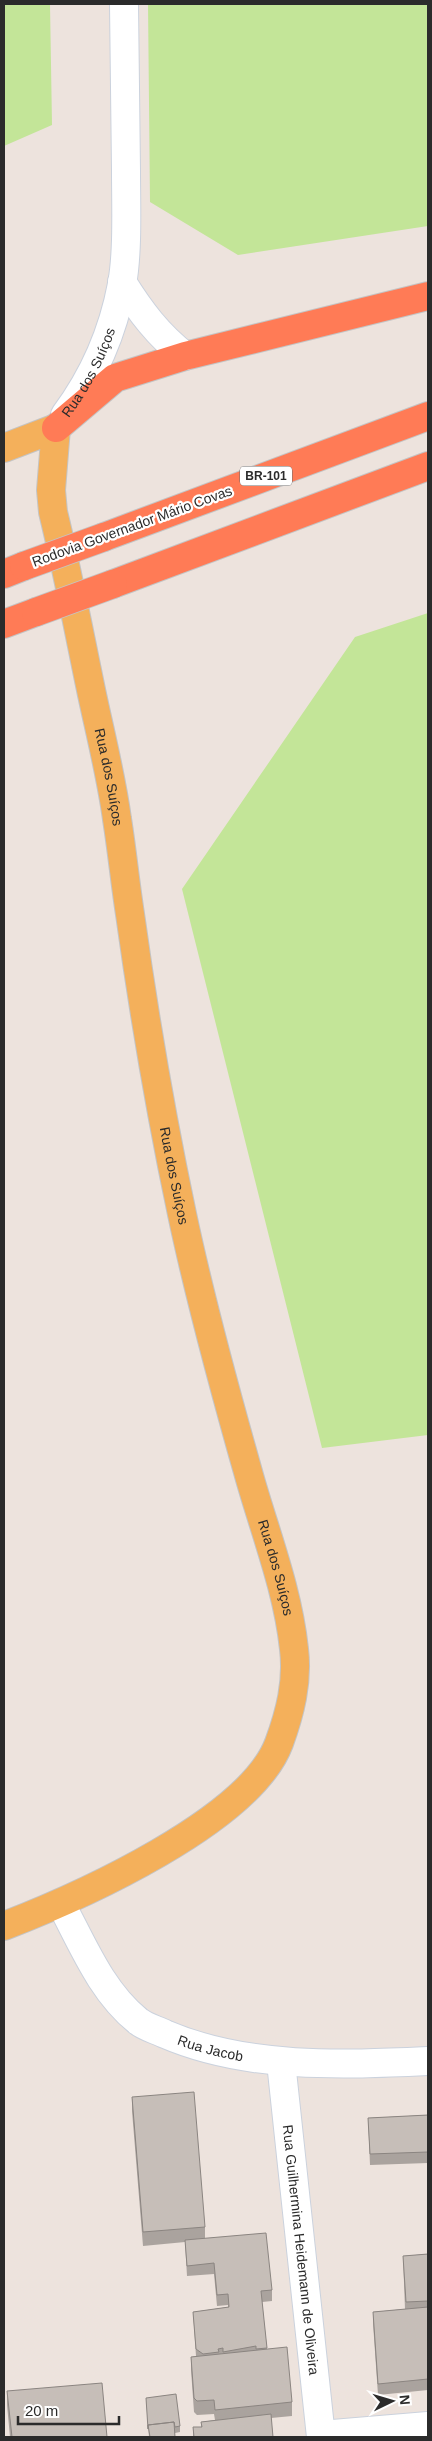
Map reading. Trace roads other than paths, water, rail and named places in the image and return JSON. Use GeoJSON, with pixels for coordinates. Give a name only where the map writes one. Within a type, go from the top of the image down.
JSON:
{"type":"FeatureCollection","features":[{"type":"Feature","properties":{"kind":"highway"},"geometry":{"type":"LineString","coordinates":[[56,428],[115,378],[185,356],[428,296]]}},
{"type":"Feature","properties":{"kind":"highway","name":"Rodovia Governador Mário Covas"},"geometry":{"type":"LineString","coordinates":[[14,570],[428,416]]}},
{"type":"Feature","properties":{"kind":"highway"},"geometry":{"type":"LineString","coordinates":[[4,624],[428,466]]}},
{"type":"Feature","properties":{"kind":"main road"},"geometry":{"type":"LineString","coordinates":[[4,448],[56,428]]}},
{"type":"Feature","properties":{"kind":"main road","name":"Rua dos Suíços"},"geometry":{"type":"LineString","coordinates":[[4,1926],[61,1904],[186,1836],[237,1798],[263,1772],[277,1748],[290,1709],[295,1683],[294,1650],[285,1597],[227,1400],[200,1297],[166,1138],[130,912],[117,816],[53,512],[51,490],[56,428]]}},
{"type":"Feature","properties":{"kind":"street","name":"Rua dos Suíços"},"geometry":{"type":"LineString","coordinates":[[56,428],[83,390],[99,359],[112,327],[122,282],[126,205],[124,4]]}},
{"type":"Feature","properties":{"kind":"street"},"geometry":{"type":"LineString","coordinates":[[122,282],[142,315],[164,340],[185,356]]}},
{"type":"Feature","properties":{"kind":"street","name":"Rua Jacob"},"geometry":{"type":"LineString","coordinates":[[61,1904],[105,1988],[139,2022],[185,2042],[281,2062],[372,2064],[428,2062]]}},
{"type":"Feature","properties":{"kind":"street","name":"Rua Guilhermina Heidemann de Oliveira"},"geometry":{"type":"LineString","coordinates":[[281,2062],[321,2436]]}},
{"type":"Feature","properties":{"kind":"street"},"geometry":{"type":"LineString","coordinates":[[321,2436],[428,2426]]}}]}
